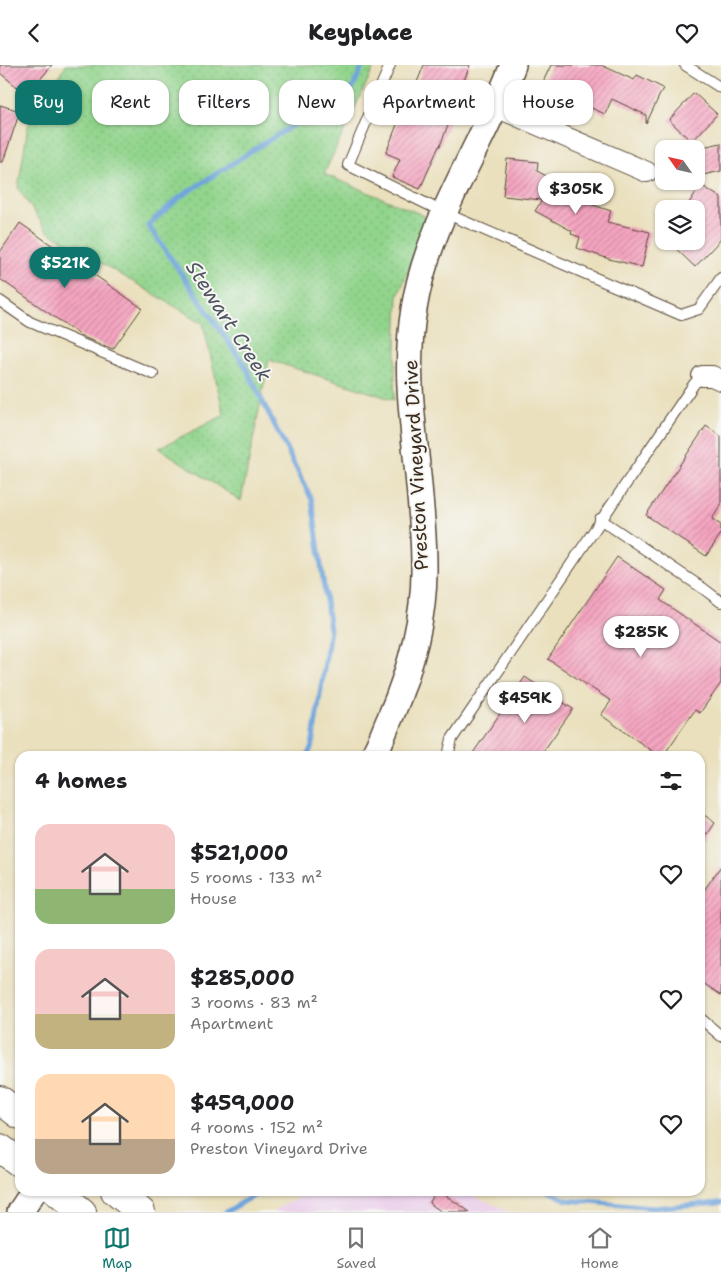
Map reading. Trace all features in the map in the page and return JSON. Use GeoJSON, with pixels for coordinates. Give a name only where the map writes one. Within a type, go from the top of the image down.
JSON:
{"type":"FeatureCollection","features":[{"type":"Feature","properties":{"kind":"main road"},"geometry":{"type":"LineString","coordinates":[[0,1100],[15,1111]]}},
{"type":"Feature","properties":{"kind":"main road"},"geometry":{"type":"LineString","coordinates":[[0,1148],[15,1159]]}},
{"type":"Feature","properties":{"kind":"main road"},"geometry":{"type":"LineString","coordinates":[[122,1196],[141,1212]]}},
{"type":"Feature","properties":{"kind":"street","name":"Preston Vineyard Drive"},"geometry":{"type":"LineString","coordinates":[[377,751],[400,694],[416,637],[424,566],[420,495],[410,403],[411,334],[414,308],[425,262],[454,191],[496,107],[513,65]]}},
{"type":"Feature","properties":{"kind":"street"},"geometry":{"type":"LineString","coordinates":[[496,107],[647,172]]}},
{"type":"Feature","properties":{"kind":"street"},"geometry":{"type":"LineString","coordinates":[[20,1212],[31,1196]]}},
{"type":"Feature","properties":{"kind":"lane"},"geometry":{"type":"LineString","coordinates":[[390,65],[348,165],[445,213],[681,315],[700,309],[721,278]]}},
{"type":"Feature","properties":{"kind":"lane"},"geometry":{"type":"LineString","coordinates":[[685,65],[721,88]]}},
{"type":"Feature","properties":{"kind":"lane"},"geometry":{"type":"LineString","coordinates":[[0,301],[30,323],[153,374]]}},
{"type":"Feature","properties":{"kind":"lane"},"geometry":{"type":"LineString","coordinates":[[449,751],[452,739],[694,383],[711,378]]}},
{"type":"Feature","properties":{"kind":"lane"},"geometry":{"type":"LineString","coordinates":[[600,519],[721,602]]}},
{"type":"Feature","properties":{"kind":"lane"},"geometry":{"type":"LineString","coordinates":[[705,1022],[721,1036]]}},
{"type":"Feature","properties":{"kind":"shaded area"},"geometry":{"type":"Polygon","coordinates":[[[301,1196],[475,1196],[510,1212],[272,1212],[301,1196]]]}},
{"type":"Feature","properties":{"kind":"green space"},"geometry":{"type":"Polygon","coordinates":[[[66,65],[375,65],[368,80],[364,80],[364,89],[354,110],[354,80],[279,80],[279,125],[347,125],[324,174],[425,216],[426,227],[398,296],[394,400],[269,360],[241,501],[159,448],[224,415],[203,323],[47,231],[18,188],[29,125],[82,125],[82,80],[57,80],[66,65]]]}},
{"type":"Feature","properties":{"kind":"building"},"geometry":{"type":"Polygon","coordinates":[[[0,65],[52,65],[40,80],[15,80],[15,85],[0,73],[0,65]]]}},
{"type":"Feature","properties":{"kind":"building"},"geometry":{"type":"Polygon","coordinates":[[[424,65],[470,65],[464,80],[418,80],[424,65]]]}},
{"type":"Feature","properties":{"kind":"building"},"geometry":{"type":"Polygon","coordinates":[[[551,65],[601,65],[634,80],[637,75],[663,88],[646,124],[646,115],[612,99],[605,114],[593,109],[593,80],[544,80],[551,65]]]}},
{"type":"Feature","properties":{"kind":"building"},"geometry":{"type":"Polygon","coordinates":[[[694,93],[717,114],[694,140],[690,140],[669,120],[694,93]]]}},
{"type":"Feature","properties":{"kind":"building"},"geometry":{"type":"Polygon","coordinates":[[[0,105],[15,110],[15,125],[3,162],[0,162],[0,105]]]}},
{"type":"Feature","properties":{"kind":"building"},"geometry":{"type":"Polygon","coordinates":[[[397,125],[448,125],[420,189],[392,177],[400,159],[386,153],[397,125]]]}},
{"type":"Feature","properties":{"kind":"building"},"geometry":{"type":"Polygon","coordinates":[[[721,143],[721,171],[705,175],[705,146],[721,143]]]}},
{"type":"Feature","properties":{"kind":"building"},"geometry":{"type":"Polygon","coordinates":[[[507,159],[538,162],[537,171],[578,193],[575,199],[611,211],[607,222],[650,232],[642,267],[609,259],[577,248],[580,237],[571,234],[572,231],[535,211],[542,200],[503,196],[507,159]]]}},
{"type":"Feature","properties":{"kind":"building"},"geometry":{"type":"Polygon","coordinates":[[[705,188],[721,198],[721,239],[695,267],[677,250],[705,250],[705,200],[691,200],[698,190],[705,190],[705,188]]]}},
{"type":"Feature","properties":{"kind":"building"},"geometry":{"type":"Polygon","coordinates":[[[20,223],[142,308],[113,349],[83,337],[0,279],[0,252],[20,223]]]}},
{"type":"Feature","properties":{"kind":"building"},"geometry":{"type":"Polygon","coordinates":[[[706,426],[721,436],[721,505],[712,519],[721,525],[721,534],[706,556],[646,515],[706,426]]]}},
{"type":"Feature","properties":{"kind":"building"},"geometry":{"type":"Polygon","coordinates":[[[617,557],[666,590],[660,600],[721,642],[721,683],[700,713],[695,710],[666,751],[652,751],[601,715],[611,701],[548,659],[617,557]]]}},
{"type":"Feature","properties":{"kind":"building"},"geometry":{"type":"Polygon","coordinates":[[[525,677],[573,709],[544,751],[474,751],[525,677]]]}},
{"type":"Feature","properties":{"kind":"building"},"geometry":{"type":"Polygon","coordinates":[[[705,816],[715,823],[705,838],[705,816]]]}},
{"type":"Feature","properties":{"kind":"building"},"geometry":{"type":"Polygon","coordinates":[[[721,866],[721,995],[705,984],[705,889],[721,866]]]}},
{"type":"Feature","properties":{"kind":"building"},"geometry":{"type":"Polygon","coordinates":[[[434,1196],[446,1196],[470,1212],[442,1212],[429,1203],[434,1196]]]}},
{"type":"Feature","properties":{"kind":"waterway","name":"Stewart Creek"},"geometry":{"type":"LineString","coordinates":[[310,751],[312,746],[330,630],[312,500],[245,366],[148,225],[180,197],[352,89],[363,65]]}},
{"type":"Feature","properties":{"kind":"waterway","name":"Stewart Creek"},"geometry":{"type":"LineString","coordinates":[[226,1212],[253,1196]]}},
{"type":"Feature","properties":{"kind":"waterway"},"geometry":{"type":"LineString","coordinates":[[559,1196],[567,1200],[653,1208],[721,1202]]}}]}
